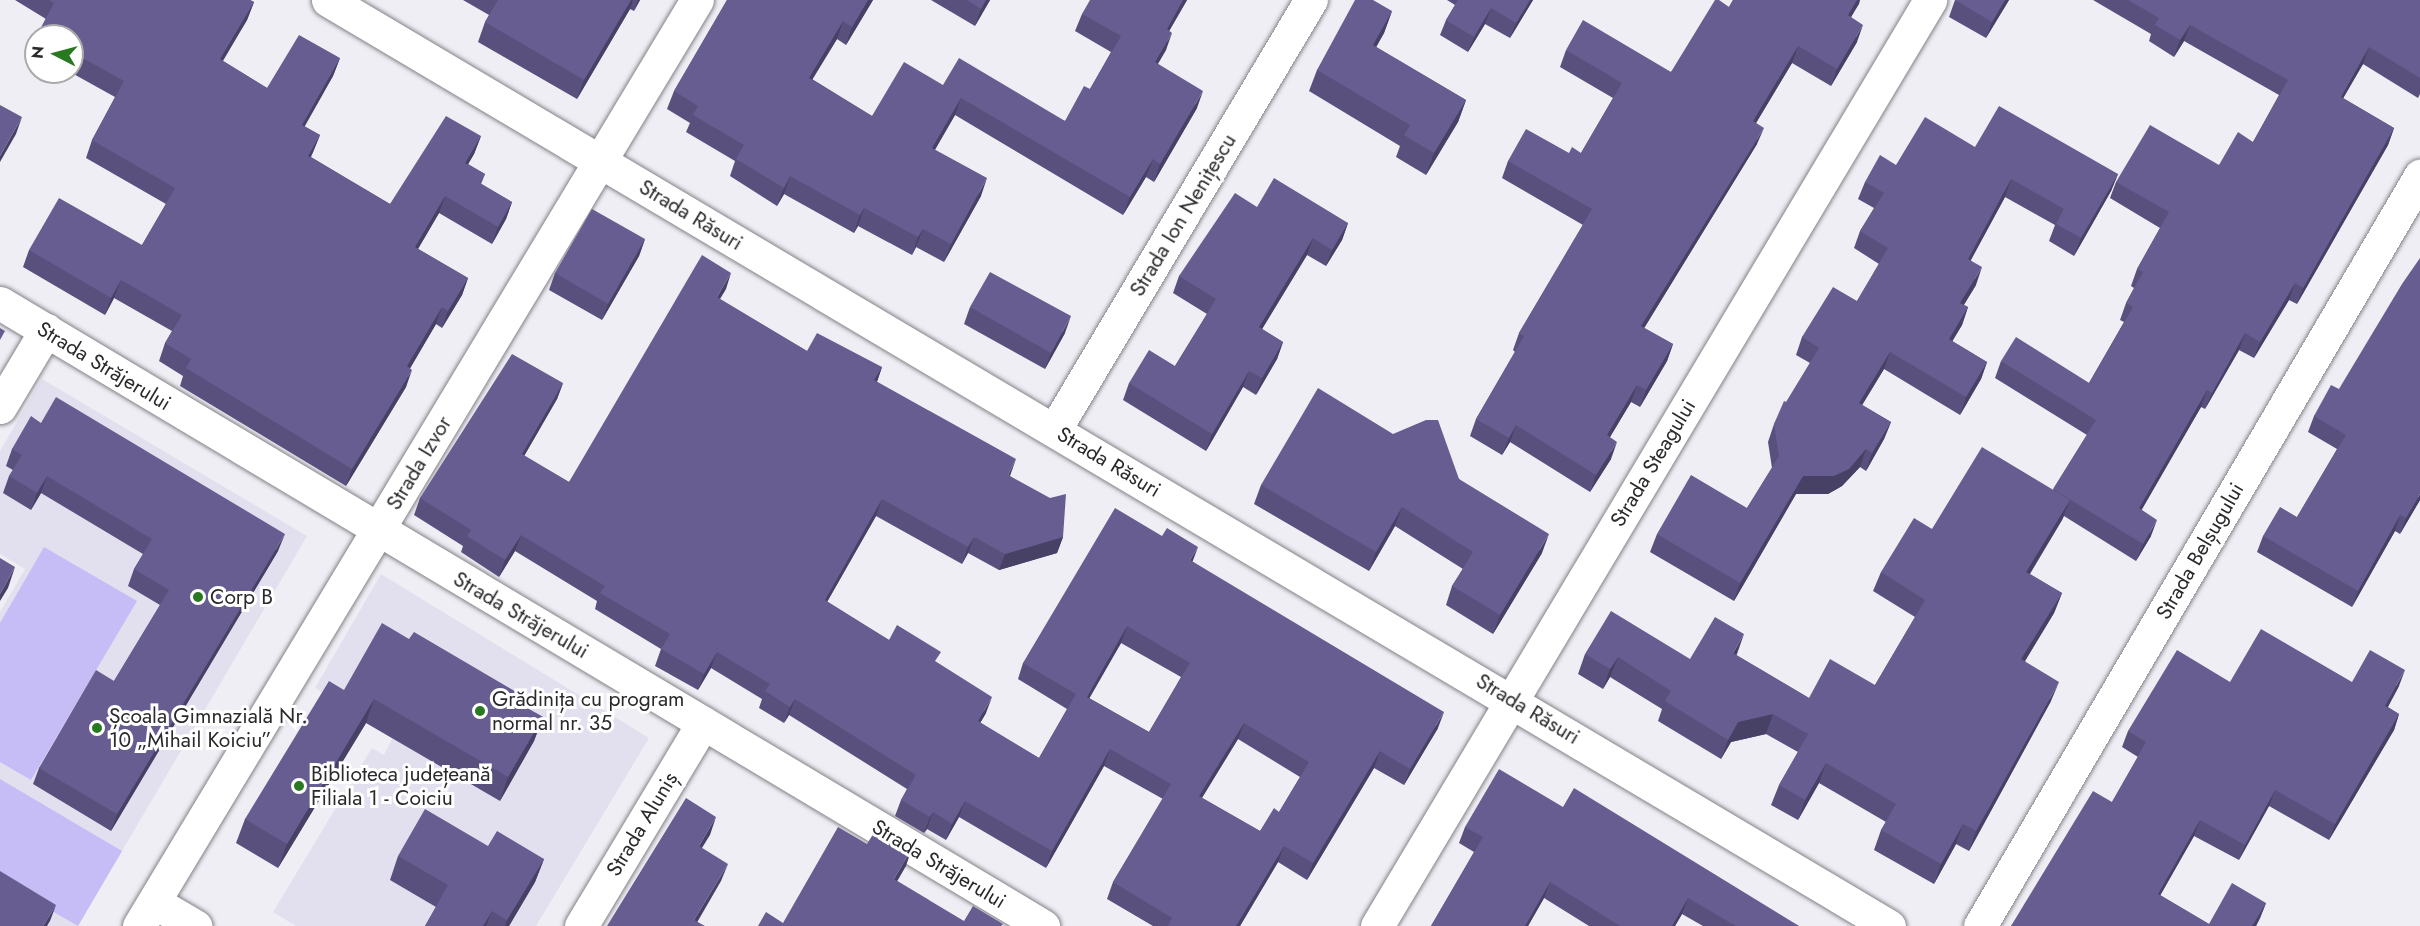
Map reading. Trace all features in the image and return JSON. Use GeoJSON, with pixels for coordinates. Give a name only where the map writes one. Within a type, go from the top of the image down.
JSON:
{"type":"FeatureCollection","features":[{"type":"Feature","properties":{"kind":"street","name":"Strada Răsuri"},"geometry":{"type":"LineString","coordinates":[[328,0],[1511,699],[1889,926]]}},
{"type":"Feature","properties":{"kind":"street","name":"Strada Izvor"},"geometry":{"type":"LineString","coordinates":[[146,914],[697,0]]}},
{"type":"Feature","properties":{"kind":"street","name":"Strada Ion Nenițescu"},"geometry":{"type":"LineString","coordinates":[[1054,429],[1311,0]]}},
{"type":"Feature","properties":{"kind":"street","name":"Strada Steagului"},"geometry":{"type":"LineString","coordinates":[[1377,926],[1930,0]]}},
{"type":"Feature","properties":{"kind":"street","name":"Strada Belșugului"},"geometry":{"type":"LineString","coordinates":[[1980,926],[2420,176]]}},
{"type":"Feature","properties":{"kind":"street","name":"Strada Străjerului"},"geometry":{"type":"LineString","coordinates":[[0,303],[378,531],[1043,926]]}},
{"type":"Feature","properties":{"kind":"street"},"geometry":{"type":"LineString","coordinates":[[0,407],[46,330]]}},
{"type":"Feature","properties":{"kind":"street","name":"Strada Aluniș"},"geometry":{"type":"LineString","coordinates":[[581,926],[703,723]]}},
{"type":"Feature","properties":{"kind":"street"},"geometry":{"type":"LineString","coordinates":[[146,914],[195,926]]}},
{"type":"Feature","properties":{"kind":"shaded area","name":"Școala Gimnazială Nr. 10 „Mihail Koiciu”"},"geometry":{"type":"Polygon","coordinates":[[[42,379],[307,536],[78,926],[0,926],[0,612],[25,569],[0,554],[0,451],[42,379]]]}},
{"type":"Feature","properties":{"kind":"shaded area"},"geometry":{"type":"Polygon","coordinates":[[[44,547],[137,601],[31,780],[0,762],[0,623],[44,547]]]}},
{"type":"Feature","properties":{"kind":"shaded area"},"geometry":{"type":"Polygon","coordinates":[[[381,574],[649,738],[536,926],[296,926],[273,912],[372,748],[384,755],[394,735],[315,688],[381,574]]]}},
{"type":"Feature","properties":{"kind":"shaded area"},"geometry":{"type":"Polygon","coordinates":[[[0,779],[122,851],[78,926],[0,881],[0,779]]]}},
{"type":"Feature","properties":{"kind":"building"},"geometry":{"type":"Polygon","coordinates":[[[49,0],[250,0],[254,2],[220,59],[267,88],[299,35],[340,58],[302,125],[320,135],[308,156],[390,204],[446,116],[481,136],[465,163],[485,174],[480,183],[512,202],[498,227],[445,196],[415,247],[468,278],[448,311],[442,307],[407,366],[412,370],[352,469],[186,368],[191,359],[165,343],[182,315],[121,280],[111,298],[29,250],[59,198],[142,245],[175,188],[92,140],[124,81],[84,59],[84,24],[43,24],[54,3],[49,0]]]}},
{"type":"Feature","properties":{"kind":"building"},"geometry":{"type":"Polygon","coordinates":[[[498,0],[631,0],[584,80],[485,22],[498,0]]]}},
{"type":"Feature","properties":{"kind":"building"},"geometry":{"type":"Polygon","coordinates":[[[727,0],[868,0],[852,27],[843,21],[809,78],[872,116],[904,62],[943,85],[959,58],[1065,121],[1084,86],[1090,89],[1121,36],[1082,14],[1090,0],[1183,0],[1167,29],[1172,33],[1155,62],[1203,91],[1160,164],[1153,159],[1130,197],[961,98],[932,148],[987,178],[951,244],[923,229],[918,237],[864,208],[860,215],[790,176],[784,188],[736,159],[744,145],[693,115],[698,106],[674,91],[727,0]]]}},
{"type":"Feature","properties":{"kind":"building"},"geometry":{"type":"Polygon","coordinates":[[[967,0],[986,0],[981,9],[967,0]]]}},
{"type":"Feature","properties":{"kind":"building"},"geometry":{"type":"Polygon","coordinates":[[[1355,0],[1373,0],[1392,11],[1373,45],[1466,100],[1434,153],[1404,135],[1410,125],[1317,70],[1355,0]]]}},
{"type":"Feature","properties":{"kind":"building"},"geometry":{"type":"Polygon","coordinates":[[[1458,0],[1530,0],[1516,23],[1491,8],[1474,37],[1446,20],[1458,0]]]}},
{"type":"Feature","properties":{"kind":"building"},"geometry":{"type":"Polygon","coordinates":[[[1715,0],[1729,7],[1733,0],[1857,0],[1848,15],[1863,25],[1837,69],[1798,46],[1753,121],[1764,128],[1641,326],[1673,344],[1646,390],[1637,385],[1607,435],[1617,442],[1596,475],[1516,425],[1509,438],[1476,419],[1524,336],[1519,333],[1592,209],[1508,161],[1526,129],[1569,153],[1572,147],[1581,153],[1622,83],[1566,50],[1583,20],[1671,72],[1715,0]]]}},
{"type":"Feature","properties":{"kind":"building"},"geometry":{"type":"Polygon","coordinates":[[[1955,0],[2005,0],[1992,22],[1955,0]]]}},
{"type":"Feature","properties":{"kind":"building"},"geometry":{"type":"Polygon","coordinates":[[[2128,0],[2420,0],[2420,78],[2369,47],[2341,97],[2394,128],[2303,288],[2295,283],[2260,342],[2245,333],[2212,393],[2207,390],[2139,508],[2157,520],[2143,544],[2053,489],[2096,420],[2001,361],[2016,337],[2089,383],[2133,307],[2126,303],[2143,272],[2137,269],[2169,212],[2116,182],[2150,125],[2219,165],[2238,132],[2253,142],[2288,80],[2190,25],[2180,40],[2155,25],[2159,18],[2128,0]]]}},
{"type":"Feature","properties":{"kind":"building"},"geometry":{"type":"Polygon","coordinates":[[[0,105],[22,117],[0,156],[0,105]]]}},
{"type":"Feature","properties":{"kind":"building"},"geometry":{"type":"Polygon","coordinates":[[[1999,106],[2118,174],[2081,238],[2056,224],[2064,209],[2011,179],[1968,259],[1982,267],[1960,303],[1968,307],[1949,339],[1987,362],[1966,397],[1890,352],[1859,403],[1891,422],[1872,453],[1866,449],[1849,469],[1834,476],[1803,476],[1740,583],[1657,534],[1691,475],[1747,508],[1779,456],[1774,424],[1784,401],[1786,402],[1819,348],[1802,337],[1833,287],[1857,301],[1888,248],[1860,231],[1884,193],[1865,182],[1880,155],[1896,165],[1925,117],[1975,147],[1999,106]]]}},
{"type":"Feature","properties":{"kind":"building"},"geometry":{"type":"Polygon","coordinates":[[[1274,178],[1348,223],[1332,250],[1313,238],[1259,327],[1283,342],[1262,378],[1249,371],[1212,434],[1129,383],[1149,350],[1175,366],[1216,299],[1179,276],[1235,193],[1257,207],[1274,178]]]}},
{"type":"Feature","properties":{"kind":"building"},"geometry":{"type":"Polygon","coordinates":[[[592,209],[645,239],[608,304],[555,273],[592,209]]]}},
{"type":"Feature","properties":{"kind":"building"},"geometry":{"type":"Polygon","coordinates":[[[702,255],[731,273],[717,297],[807,351],[817,333],[882,367],[874,380],[1016,459],[1008,475],[1050,498],[1066,494],[1063,537],[1005,554],[974,537],[968,547],[882,499],[825,600],[889,640],[897,625],[941,652],[935,661],[992,697],[978,721],[1039,758],[1076,694],[1023,663],[1115,508],[1162,536],[1167,528],[1198,547],[1190,560],[1444,712],[1410,769],[1380,751],[1313,863],[1284,846],[1236,926],[1168,926],[1172,918],[1113,882],[1171,784],[1110,749],[1052,851],[965,801],[952,824],[933,812],[930,817],[901,800],[916,775],[795,699],[790,707],[765,691],[770,684],[717,652],[704,674],[661,649],[670,634],[600,593],[605,586],[521,535],[505,560],[467,536],[471,530],[420,498],[512,354],[563,383],[522,454],[569,482],[702,255]],[[1127,626],[1087,697],[1149,732],[1190,663],[1127,626]],[[1244,723],[1199,796],[1260,831],[1274,808],[1279,812],[1309,762],[1244,723]]]}},
{"type":"Feature","properties":{"kind":"building"},"geometry":{"type":"Polygon","coordinates":[[[2420,258],[2420,494],[2406,518],[2400,515],[2358,591],[2263,536],[2280,507],[2297,517],[2346,435],[2314,416],[2331,385],[2339,389],[2420,258]]]}},
{"type":"Feature","properties":{"kind":"building"},"geometry":{"type":"Polygon","coordinates":[[[990,272],[1071,316],[1051,353],[970,307],[990,272]]]}},
{"type":"Feature","properties":{"kind":"building"},"geometry":{"type":"Polygon","coordinates":[[[0,328],[5,331],[0,340],[0,328]]]}},
{"type":"Feature","properties":{"kind":"building"},"geometry":{"type":"Polygon","coordinates":[[[1318,388],[1393,434],[1426,420],[1438,420],[1459,479],[1549,534],[1500,615],[1452,586],[1473,552],[1402,507],[1376,552],[1261,485],[1318,388]]]}},
{"type":"Feature","properties":{"kind":"building","name":"Corp B"},"geometry":{"type":"Polygon","coordinates":[[[56,397],[285,534],[117,814],[39,768],[96,670],[114,681],[169,590],[134,569],[152,539],[47,476],[37,493],[9,476],[22,455],[12,449],[31,416],[41,423],[56,397]]]}},
{"type":"Feature","properties":{"kind":"building"},"geometry":{"type":"Polygon","coordinates":[[[1982,447],[2070,500],[2026,572],[2062,593],[2021,659],[2059,682],[1976,831],[1963,824],[1941,864],[1881,830],[1896,804],[1826,763],[1805,800],[1779,785],[1808,734],[1773,714],[1738,722],[1728,740],[1665,701],[1671,691],[1618,657],[1610,669],[1585,654],[1611,611],[1690,659],[1715,617],[1744,634],[1733,653],[1809,698],[1830,659],[1875,685],[1925,600],[1881,572],[1914,518],[1932,529],[1982,447]]]}},
{"type":"Feature","properties":{"kind":"building"},"geometry":{"type":"Polygon","coordinates":[[[0,558],[15,567],[0,594],[0,558]]]}},
{"type":"Feature","properties":{"kind":"building"},"geometry":{"type":"Polygon","coordinates":[[[382,623],[409,639],[414,632],[523,696],[519,704],[543,717],[508,777],[374,699],[287,844],[245,819],[329,681],[344,690],[382,623]]]}},
{"type":"Feature","properties":{"kind":"building"},"geometry":{"type":"Polygon","coordinates":[[[2261,629],[2352,682],[2370,650],[2405,670],[2385,706],[2399,714],[2335,824],[2275,790],[2245,845],[2200,820],[2158,894],[2209,924],[2232,883],[2266,903],[2252,926],[2011,926],[2093,791],[2112,802],[2146,742],[2128,731],[2177,650],[2230,682],[2261,629]]]}},
{"type":"Feature","properties":{"kind":"building"},"geometry":{"type":"Polygon","coordinates":[[[1499,769],[1563,807],[1574,788],[1799,926],[1736,926],[1688,898],[1672,926],[1620,926],[1550,882],[1525,926],[1431,926],[1483,837],[1465,827],[1499,769]]]}},
{"type":"Feature","properties":{"kind":"building"},"geometry":{"type":"Polygon","coordinates":[[[686,798],[716,817],[699,846],[728,864],[694,920],[705,926],[607,926],[686,798]]]}},
{"type":"Feature","properties":{"kind":"building"},"geometry":{"type":"Polygon","coordinates":[[[425,809],[488,846],[497,831],[544,859],[507,920],[492,911],[483,926],[425,926],[448,885],[398,856],[425,809]]]}},
{"type":"Feature","properties":{"kind":"building"},"geometry":{"type":"Polygon","coordinates":[[[838,827],[867,844],[875,831],[881,834],[883,831],[912,848],[894,879],[964,921],[973,906],[1003,924],[1001,926],[758,926],[766,912],[783,923],[838,827]]]}},
{"type":"Feature","properties":{"kind":"building"},"geometry":{"type":"Polygon","coordinates":[[[0,871],[56,905],[43,926],[0,926],[0,871]]]}},
{"type":"Feature","properties":{"kind":"place","name":"Corp B"},"geometry":{"type":"Point","coordinates":[198,597]}},
{"type":"Feature","properties":{"kind":"place","name":"Grădinița cu program normal nr. 35"},"geometry":{"type":"Point","coordinates":[480,711]}},
{"type":"Feature","properties":{"kind":"place","name":"Școala Gimnazială Nr. 10 „Mihail Koiciu”"},"geometry":{"type":"Point","coordinates":[97,728]}},
{"type":"Feature","properties":{"kind":"place","name":"Biblioteca județeană Filiala 1 - Coiciu"},"geometry":{"type":"Point","coordinates":[299,786]}}]}
